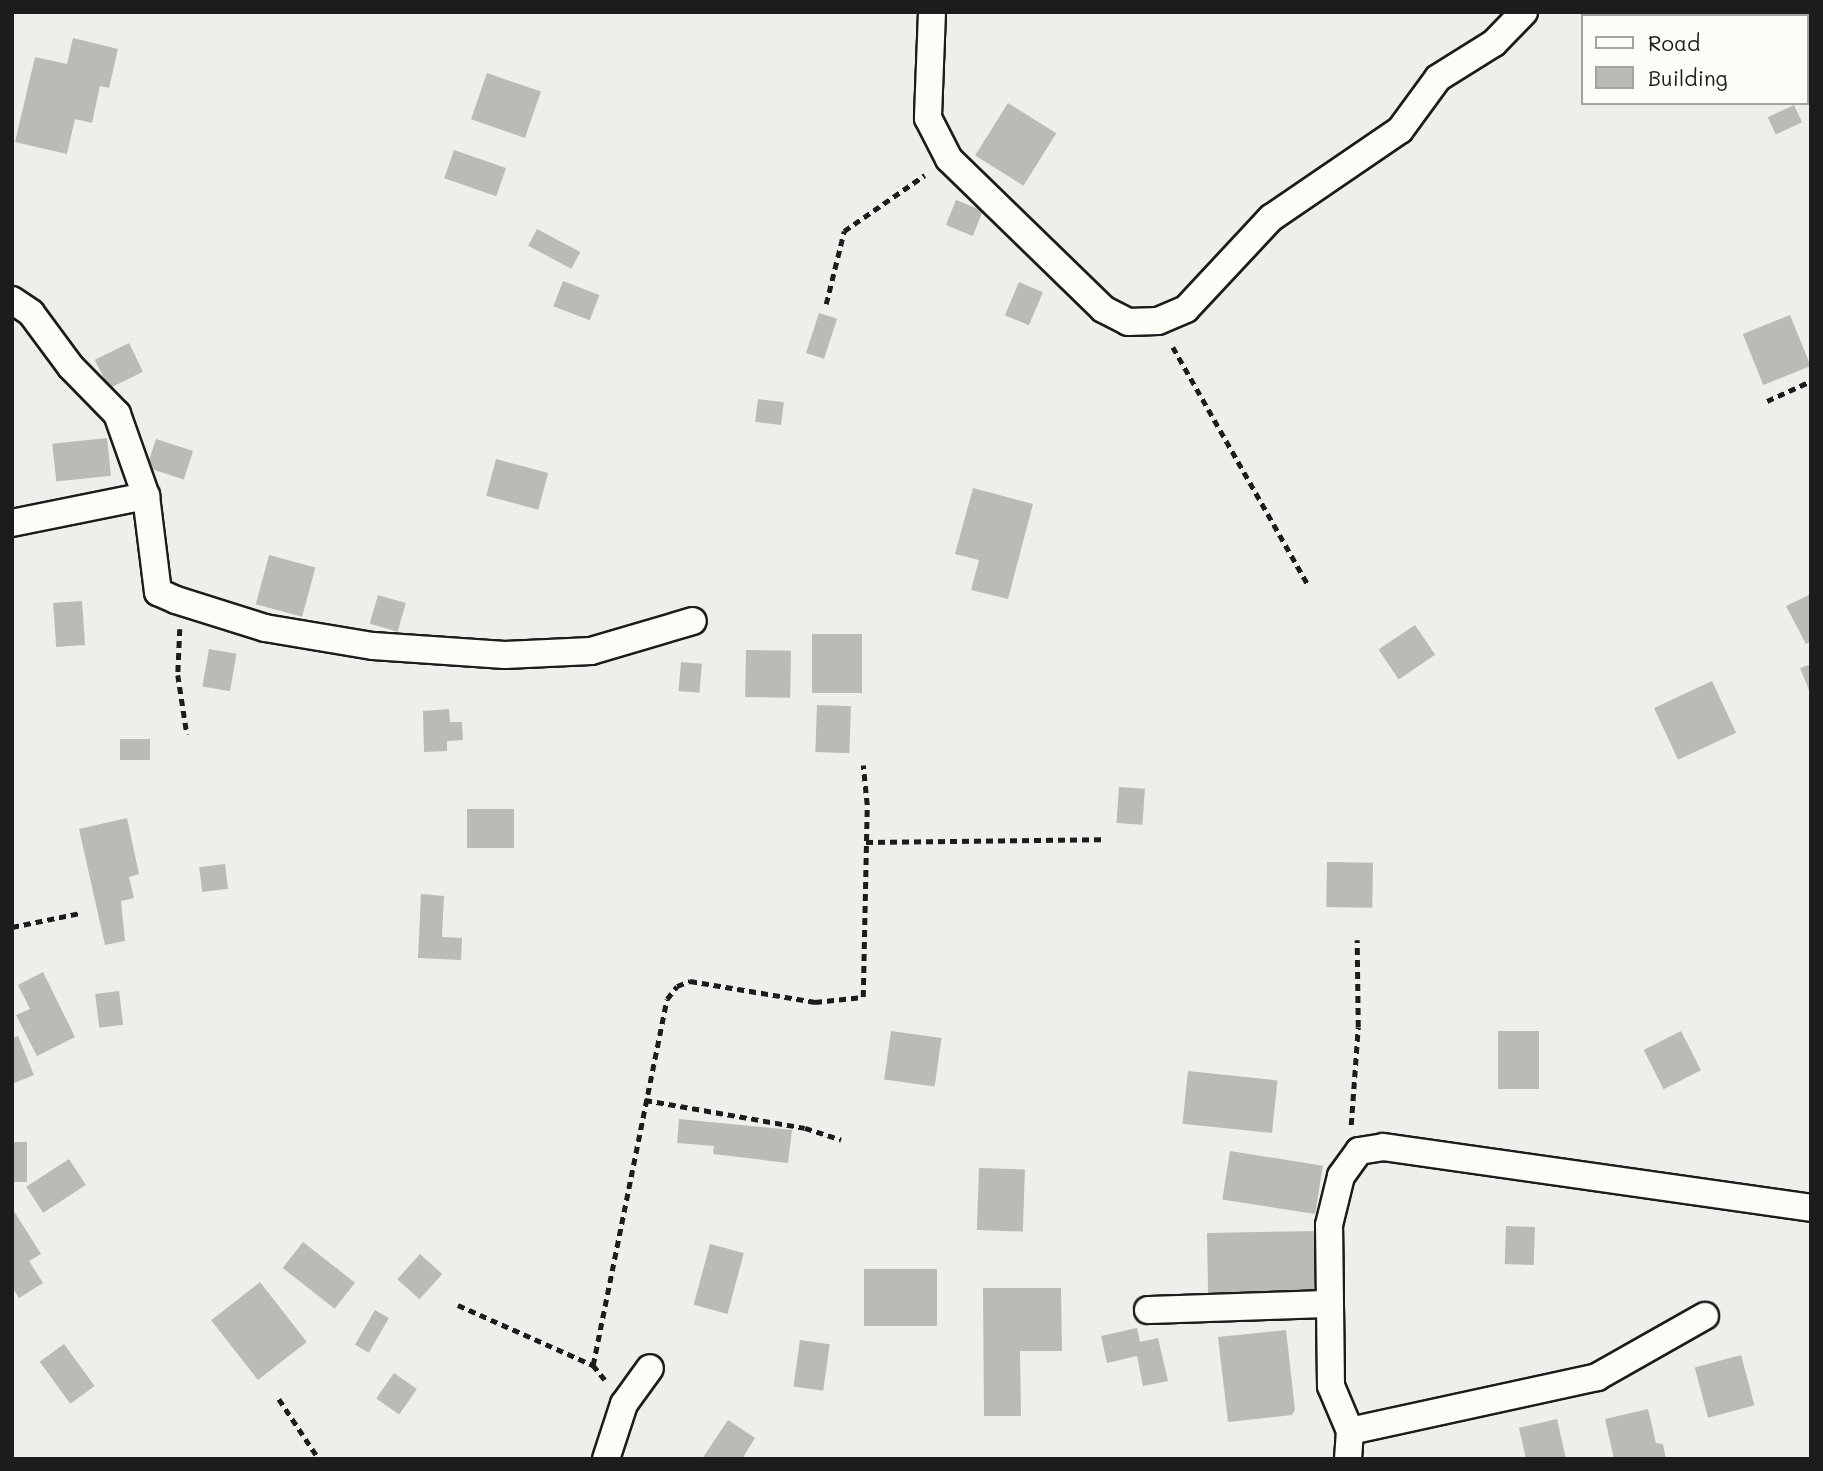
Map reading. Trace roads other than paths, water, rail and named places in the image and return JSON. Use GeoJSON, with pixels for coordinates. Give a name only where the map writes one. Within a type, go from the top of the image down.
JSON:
{"type":"FeatureCollection","features":[{"type":"Feature","properties":{"kind":"street"},"geometry":{"type":"LineString","coordinates":[[932,12],[928,118],[948,159],[1103,309],[1128,322],[1158,321],[1186,309],[1271,218],[1400,130],[1438,78],[1494,43],[1524,12]]}},
{"type":"Feature","properties":{"kind":"street"},"geometry":{"type":"LineString","coordinates":[[12,300],[31,313],[71,368],[117,414],[146,496],[158,592],[265,628],[373,646],[505,655],[591,651],[693,621]]}},
{"type":"Feature","properties":{"kind":"street"},"geometry":{"type":"LineString","coordinates":[[12,523],[146,496]]}},
{"type":"Feature","properties":{"kind":"street"},"geometry":{"type":"LineString","coordinates":[[1348,1459],[1350,1432],[1331,1386],[1329,1225],[1350,1159],[1359,1151],[1383,1147],[1811,1208]]}},
{"type":"Feature","properties":{"kind":"street"},"geometry":{"type":"LineString","coordinates":[[1148,1310],[1328,1304]]}},
{"type":"Feature","properties":{"kind":"street"},"geometry":{"type":"LineString","coordinates":[[1350,1432],[1597,1377],[1705,1316]]}},
{"type":"Feature","properties":{"kind":"street"},"geometry":{"type":"LineString","coordinates":[[606,1459],[624,1404],[650,1368]]}}]}
